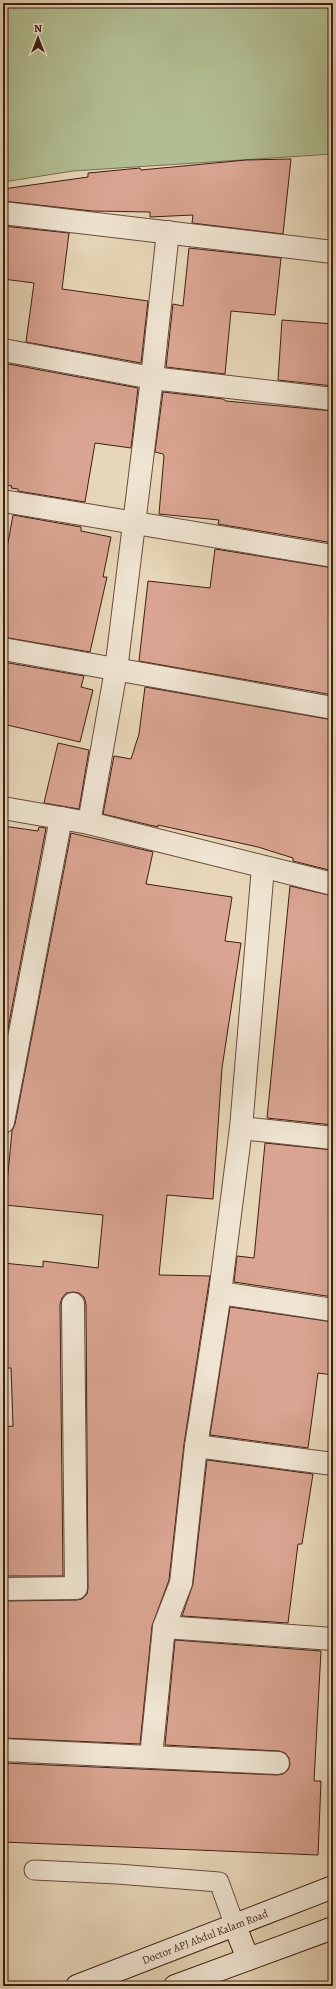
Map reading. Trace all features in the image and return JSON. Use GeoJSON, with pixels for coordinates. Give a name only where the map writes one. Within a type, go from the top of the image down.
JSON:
{"type":"FeatureCollection","features":[{"type":"Feature","properties":{"kind":"street"},"geometry":{"type":"LineString","coordinates":[[3,213],[333,252]]}},
{"type":"Feature","properties":{"kind":"street"},"geometry":{"type":"LineString","coordinates":[[89,823],[116,670],[152,378],[168,232]]}},
{"type":"Feature","properties":{"kind":"street"},"geometry":{"type":"LineString","coordinates":[[3,350],[152,378],[333,398]]}},
{"type":"Feature","properties":{"kind":"street"},"geometry":{"type":"LineString","coordinates":[[3,500],[333,556]]}},
{"type":"Feature","properties":{"kind":"street"},"geometry":{"type":"LineString","coordinates":[[3,649],[333,708]]}},
{"type":"Feature","properties":{"kind":"street"},"geometry":{"type":"LineString","coordinates":[[3,808],[89,823],[333,884]]}},
{"type":"Feature","properties":{"kind":"street"},"geometry":{"type":"LineString","coordinates":[[3,1122],[61,818]]}},
{"type":"Feature","properties":{"kind":"street"},"geometry":{"type":"LineString","coordinates":[[151,1757],[164,1627],[181,1583],[196,1446],[220,1293],[241,1128],[263,867]]}},
{"type":"Feature","properties":{"kind":"street"},"geometry":{"type":"LineString","coordinates":[[241,1128],[333,1138]]}},
{"type":"Feature","properties":{"kind":"street"},"geometry":{"type":"LineString","coordinates":[[220,1293],[333,1310]]}},
{"type":"Feature","properties":{"kind":"street"},"geometry":{"type":"LineString","coordinates":[[3,1589],[76,1588],[73,1304]]}},
{"type":"Feature","properties":{"kind":"street"},"geometry":{"type":"LineString","coordinates":[[196,1446],[333,1464]]}},
{"type":"Feature","properties":{"kind":"street"},"geometry":{"type":"LineString","coordinates":[[164,1627],[333,1639]]}},
{"type":"Feature","properties":{"kind":"street"},"geometry":{"type":"LineString","coordinates":[[3,1750],[278,1763]]}},
{"type":"Feature","properties":{"kind":"street","name":"Doctor APJ Abdul Kalam Road"},"geometry":{"type":"LineString","coordinates":[[77,1986],[333,1887]]}},
{"type":"Feature","properties":{"kind":"street"},"geometry":{"type":"LineString","coordinates":[[235,1926],[248,1960]]}},
{"type":"Feature","properties":{"kind":"street"},"geometry":{"type":"LineString","coordinates":[[175,1986],[333,1928]]}},
{"type":"Feature","properties":{"kind":"lane"},"geometry":{"type":"LineString","coordinates":[[34,1870],[117,1874],[219,1882],[235,1926]]}},
{"type":"Feature","properties":{"kind":"green space"},"geometry":{"type":"Polygon","coordinates":[[[3,3],[333,3],[333,154],[73,171],[3,182],[3,3]]]}},
{"type":"Feature","properties":{"kind":"building"},"geometry":{"type":"Polygon","coordinates":[[[291,159],[283,234],[192,223],[193,215],[150,217],[150,212],[92,211],[3,201],[3,189],[88,177],[88,173],[140,168],[141,170],[246,160],[291,159]]]}},
{"type":"Feature","properties":{"kind":"building"},"geometry":{"type":"Polygon","coordinates":[[[3,226],[69,233],[62,289],[148,301],[141,363],[26,342],[34,283],[3,279],[3,226]]]}},
{"type":"Feature","properties":{"kind":"building"},"geometry":{"type":"Polygon","coordinates":[[[189,248],[281,258],[275,315],[231,311],[225,374],[166,367],[173,304],[183,306],[189,248]]]}},
{"type":"Feature","properties":{"kind":"building"},"geometry":{"type":"Polygon","coordinates":[[[282,320],[333,324],[333,386],[278,380],[282,320]]]}},
{"type":"Feature","properties":{"kind":"building"},"geometry":{"type":"Polygon","coordinates":[[[3,363],[138,388],[131,448],[95,443],[85,502],[18,491],[18,489],[11,488],[12,486],[3,485],[3,363]]]}},
{"type":"Feature","properties":{"kind":"building"},"geometry":{"type":"Polygon","coordinates":[[[163,392],[223,399],[226,401],[333,411],[333,543],[218,524],[219,520],[159,514],[164,456],[163,454],[155,452],[163,392]]]}},
{"type":"Feature","properties":{"kind":"building"},"geometry":{"type":"Polygon","coordinates":[[[13,515],[81,527],[81,531],[111,537],[103,577],[107,577],[90,652],[3,637],[3,570],[13,515]]]}},
{"type":"Feature","properties":{"kind":"building"},"geometry":{"type":"Polygon","coordinates":[[[215,549],[333,568],[333,695],[139,661],[148,581],[210,588],[215,549]]]}},
{"type":"Feature","properties":{"kind":"building"},"geometry":{"type":"Polygon","coordinates":[[[3,662],[84,676],[81,687],[93,690],[80,742],[3,724],[3,662]]]}},
{"type":"Feature","properties":{"kind":"building"},"geometry":{"type":"Polygon","coordinates":[[[145,687],[333,720],[333,871],[293,861],[293,858],[258,847],[158,825],[158,827],[103,814],[114,756],[131,759],[139,734],[145,687]]]}},
{"type":"Feature","properties":{"kind":"building"},"geometry":{"type":"Polygon","coordinates":[[[58,743],[89,750],[79,809],[44,803],[58,743]]]}},
{"type":"Feature","properties":{"kind":"building"},"geometry":{"type":"Polygon","coordinates":[[[3,826],[38,831],[39,827],[46,828],[3,1055],[3,826]]]}},
{"type":"Feature","properties":{"kind":"building"},"geometry":{"type":"Polygon","coordinates":[[[71,833],[153,852],[146,884],[232,897],[225,941],[241,943],[222,1068],[213,1199],[167,1195],[159,1275],[210,1276],[184,1444],[169,1580],[152,1626],[140,1744],[3,1738],[3,1601],[77,1600],[82,1599],[87,1594],[88,1588],[86,1304],[84,1297],[79,1293],[73,1292],[66,1293],[60,1304],[63,1576],[3,1576],[3,1427],[13,1426],[11,1368],[3,1368],[3,1263],[43,1267],[43,1261],[98,1268],[103,1215],[5,1205],[12,1131],[15,1124],[71,833]]]}},
{"type":"Feature","properties":{"kind":"building"},"geometry":{"type":"Polygon","coordinates":[[[290,886],[333,896],[333,1125],[267,1118],[290,886]]]}},
{"type":"Feature","properties":{"kind":"building"},"geometry":{"type":"Polygon","coordinates":[[[265,1143],[333,1150],[333,1297],[234,1282],[237,1256],[254,1258],[265,1143]]]}},
{"type":"Feature","properties":{"kind":"building"},"geometry":{"type":"Polygon","coordinates":[[[230,1307],[333,1322],[333,1375],[318,1373],[308,1448],[210,1435],[230,1307]]]}},
{"type":"Feature","properties":{"kind":"building"},"geometry":{"type":"Polygon","coordinates":[[[207,1460],[313,1474],[302,1544],[298,1544],[288,1623],[182,1616],[193,1584],[207,1460]]]}},
{"type":"Feature","properties":{"kind":"building"},"geometry":{"type":"Polygon","coordinates":[[[175,1640],[321,1651],[314,1781],[321,1781],[318,1855],[3,1842],[3,1763],[277,1775],[283,1774],[288,1770],[290,1764],[289,1758],[285,1753],[279,1751],[165,1745],[175,1640]]]}}]}
